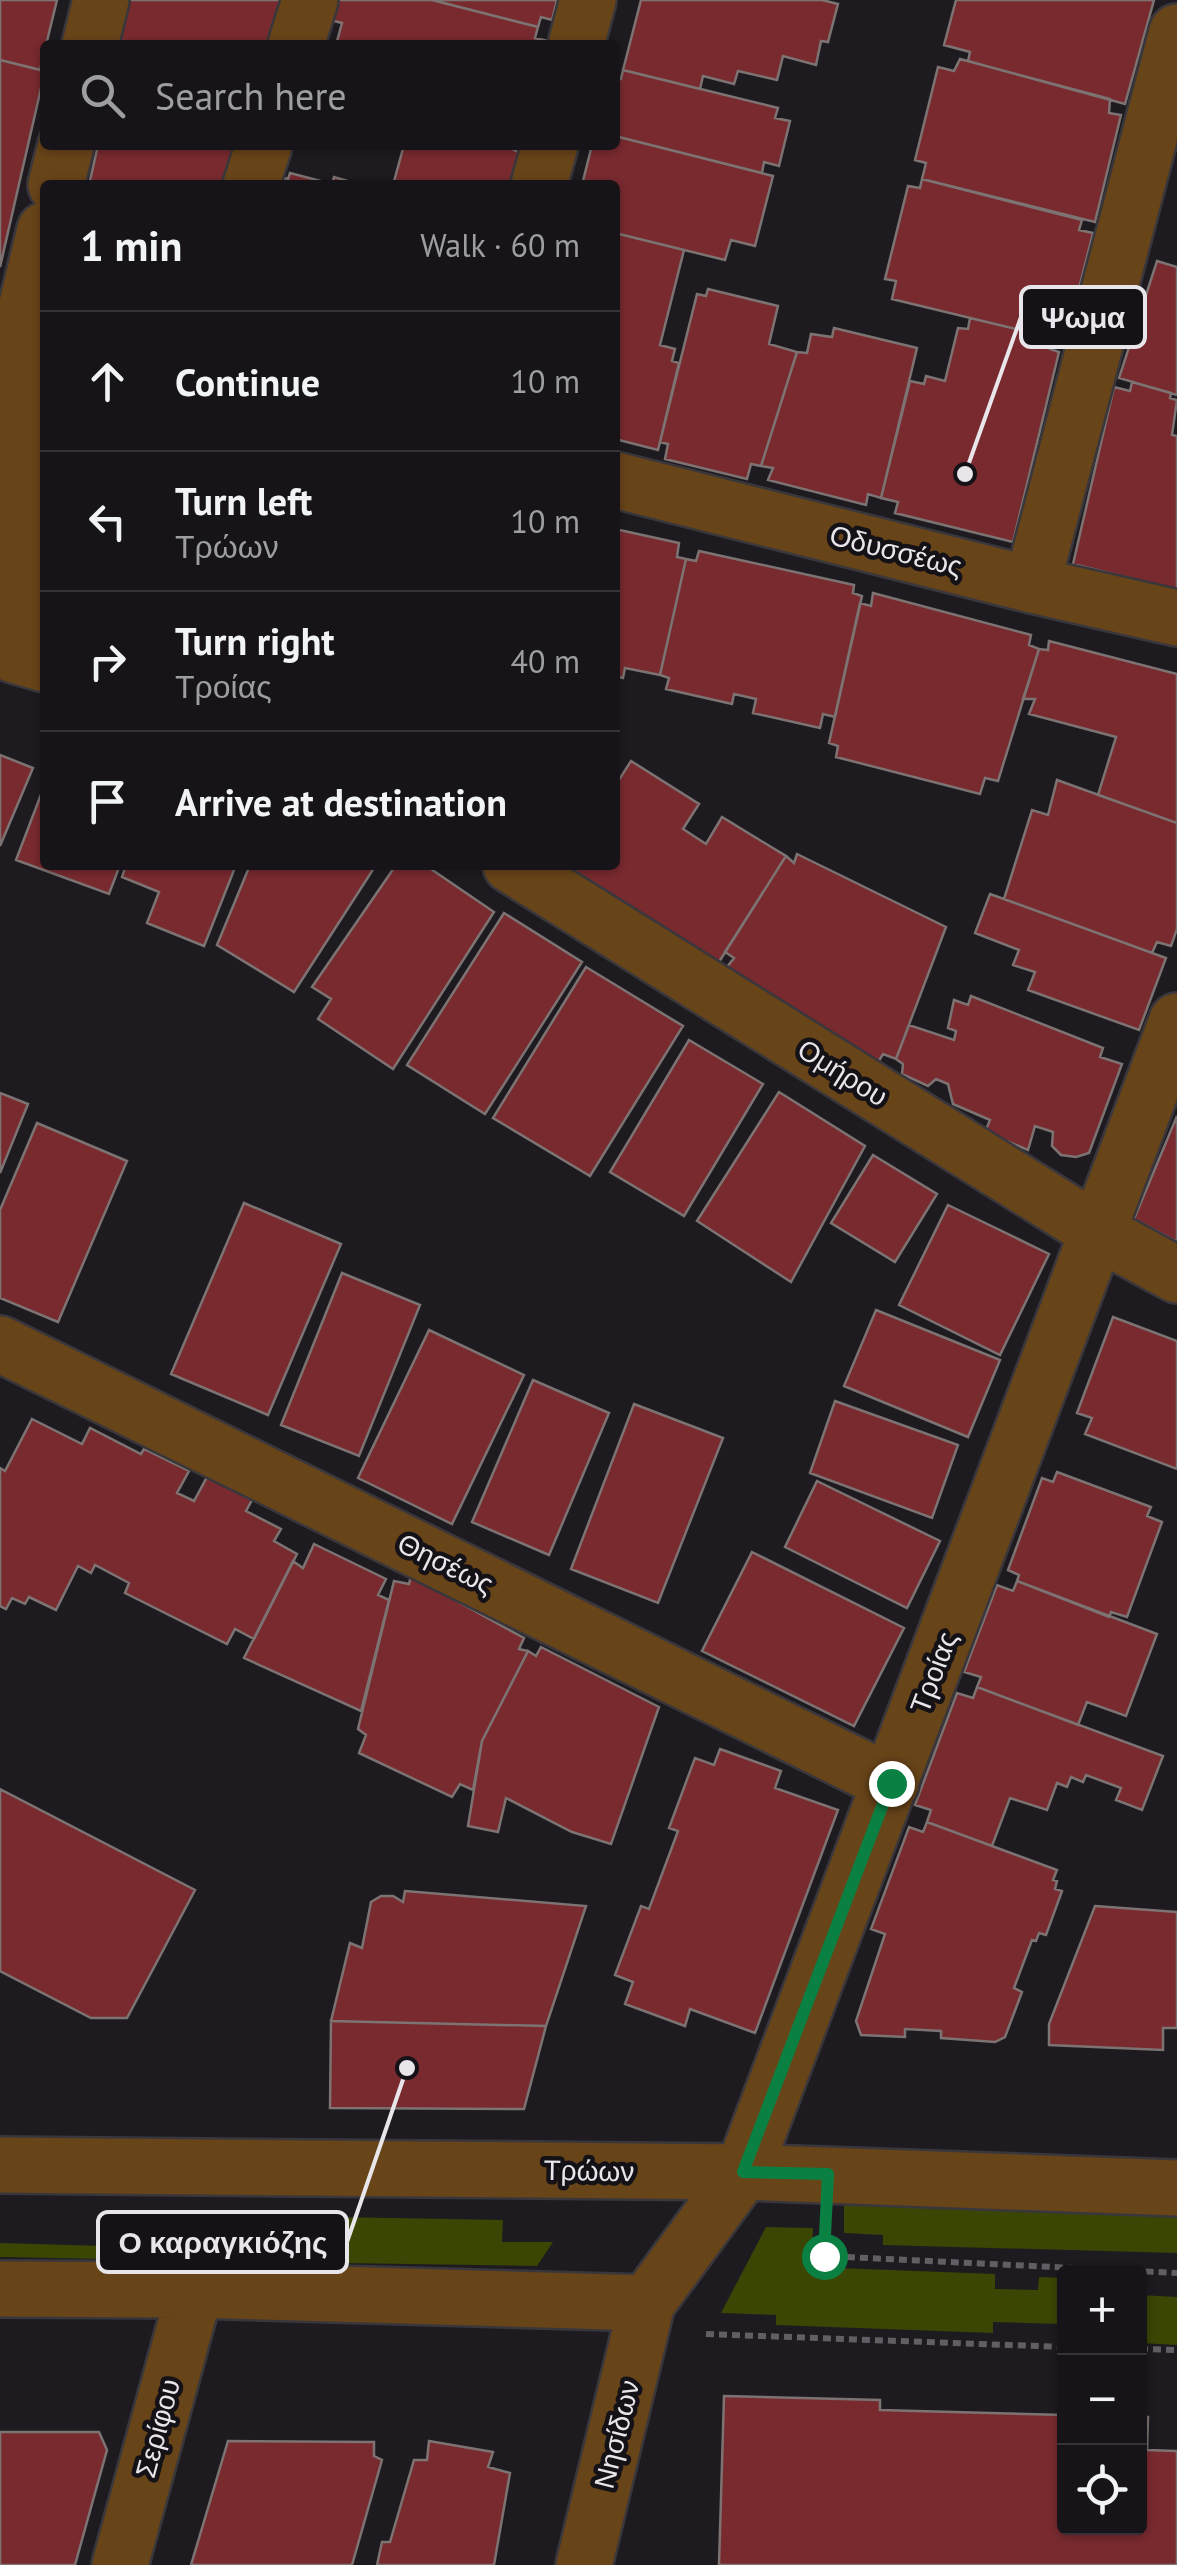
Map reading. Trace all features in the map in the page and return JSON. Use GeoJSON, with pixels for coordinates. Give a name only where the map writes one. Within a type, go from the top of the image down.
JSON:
{"type":"FeatureCollection","features":[{"type":"Feature","properties":{"kind":"street"},"geometry":{"type":"LineString","coordinates":[[91,40],[101,0]]}},
{"type":"Feature","properties":{"kind":"street"},"geometry":{"type":"LineString","coordinates":[[298,40],[310,0]]}},
{"type":"Feature","properties":{"kind":"street"},"geometry":{"type":"LineString","coordinates":[[577,40],[588,0]]}},
{"type":"Feature","properties":{"kind":"street"},"geometry":{"type":"LineString","coordinates":[[1032,584],[1177,32]]}},
{"type":"Feature","properties":{"kind":"street"},"geometry":{"type":"LineString","coordinates":[[57,180],[65,150]]}},
{"type":"Feature","properties":{"kind":"street"},"geometry":{"type":"LineString","coordinates":[[254,180],[262,150]]}},
{"type":"Feature","properties":{"kind":"street"},"geometry":{"type":"LineString","coordinates":[[540,180],[549,150]]}},
{"type":"Feature","properties":{"kind":"street"},"geometry":{"type":"LineString","coordinates":[[40,251],[22,325],[14,655],[40,663]]}},
{"type":"Feature","properties":{"kind":"street","name":"Οδυσσέως"},"geometry":{"type":"LineString","coordinates":[[620,481],[1177,618]]}},
{"type":"Feature","properties":{"kind":"street","name":"Ομήρου"},"geometry":{"type":"LineString","coordinates":[[518,870],[1098,1232],[1177,1275]]}},
{"type":"Feature","properties":{"kind":"street","name":"Τροίας"},"geometry":{"type":"LineString","coordinates":[[647,2302],[743,2172],[1177,1020]]}},
{"type":"Feature","properties":{"kind":"street","name":"Θησέως"},"geometry":{"type":"LineString","coordinates":[[0,1344],[891,1783]]}},
{"type":"Feature","properties":{"kind":"street","name":"Τρώων"},"geometry":{"type":"LineString","coordinates":[[0,2164],[743,2172],[1177,2188]]}},
{"type":"Feature","properties":{"kind":"street"},"geometry":{"type":"LineString","coordinates":[[0,2289],[647,2302]]}},
{"type":"Feature","properties":{"kind":"street","name":"Σερίφου"},"geometry":{"type":"LineString","coordinates":[[120,2565],[195,2290]]}},
{"type":"Feature","properties":{"kind":"street","name":"Νησίδων"},"geometry":{"type":"LineString","coordinates":[[584,2565],[647,2302]]}},
{"type":"Feature","properties":{"kind":"path"},"geometry":{"type":"LineString","coordinates":[[828,2174],[824,2256],[1177,2273]]}},
{"type":"Feature","properties":{"kind":"path"},"geometry":{"type":"LineString","coordinates":[[647,2302],[684,2330],[727,2336],[1057,2347]]}},
{"type":"Feature","properties":{"kind":"path"},"geometry":{"type":"LineString","coordinates":[[1147,2349],[1177,2350]]}},
{"type":"Feature","properties":{"kind":"green space"},"geometry":{"type":"Polygon","coordinates":[[[844,2202],[1177,2211],[1177,2253],[883,2245],[883,2235],[844,2233],[844,2202]]]}},
{"type":"Feature","properties":{"kind":"green space"},"geometry":{"type":"Polygon","coordinates":[[[336,2217],[503,2220],[502,2242],[553,2242],[537,2266],[134,2260],[134,2245],[307,2243],[336,2217]]]}},
{"type":"Feature","properties":{"kind":"green space"},"geometry":{"type":"Polygon","coordinates":[[[766,2227],[813,2228],[812,2267],[995,2274],[995,2289],[1038,2290],[1039,2277],[1057,2278],[1057,2324],[993,2322],[993,2333],[776,2325],[776,2315],[721,2313],[766,2227]]]}},
{"type":"Feature","properties":{"kind":"green space"},"geometry":{"type":"Polygon","coordinates":[[[0,2243],[104,2246],[104,2259],[0,2257],[0,2243]]]}},
{"type":"Feature","properties":{"kind":"green space"},"geometry":{"type":"Polygon","coordinates":[[[1147,2295],[1177,2297],[1177,2345],[1147,2343],[1147,2295]]]}},
{"type":"Feature","properties":{"kind":"building"},"geometry":{"type":"Polygon","coordinates":[[[0,0],[57,0],[47,40],[40,40],[40,70],[0,60],[0,0]]]}},
{"type":"Feature","properties":{"kind":"building"},"geometry":{"type":"Polygon","coordinates":[[[127,0],[287,0],[274,40],[117,40],[127,0]]]}},
{"type":"Feature","properties":{"kind":"building"},"geometry":{"type":"Polygon","coordinates":[[[326,0],[432,0],[538,27],[535,38],[544,40],[337,40],[342,23],[322,18],[326,0]]]}},
{"type":"Feature","properties":{"kind":"building"},"geometry":{"type":"Polygon","coordinates":[[[432,0],[557,0],[552,20],[541,17],[538,27],[432,0]]]}},
{"type":"Feature","properties":{"kind":"building"},"geometry":{"type":"Polygon","coordinates":[[[641,0],[822,0],[838,4],[828,42],[821,41],[816,65],[783,56],[777,80],[738,71],[734,84],[703,76],[700,89],[623,70],[641,0]]]}},
{"type":"Feature","properties":{"kind":"building"},"geometry":{"type":"Polygon","coordinates":[[[956,0],[1154,0],[1125,104],[968,61],[970,52],[944,45],[956,0]]]}},
{"type":"Feature","properties":{"kind":"building"},"geometry":{"type":"Polygon","coordinates":[[[960,59],[1110,99],[1109,113],[1121,115],[1095,222],[922,179],[926,163],[915,160],[938,67],[954,71],[960,59]]]}},
{"type":"Feature","properties":{"kind":"building"},"geometry":{"type":"Polygon","coordinates":[[[0,60],[40,70],[40,93],[0,267],[0,60]]]}},
{"type":"Feature","properties":{"kind":"building"},"geometry":{"type":"Polygon","coordinates":[[[623,70],[778,108],[775,118],[790,121],[779,166],[764,162],[762,173],[620,137],[623,70]]]}},
{"type":"Feature","properties":{"kind":"building"},"geometry":{"type":"Polygon","coordinates":[[[620,137],[773,176],[755,246],[731,240],[725,260],[620,234],[620,180],[583,180],[591,150],[620,150],[620,137]]]}},
{"type":"Feature","properties":{"kind":"building"},"geometry":{"type":"Polygon","coordinates":[[[97,150],[236,150],[225,180],[90,180],[97,150]]]}},
{"type":"Feature","properties":{"kind":"building"},"geometry":{"type":"Polygon","coordinates":[[[403,150],[521,153],[514,180],[394,180],[403,150]]]}},
{"type":"Feature","properties":{"kind":"building"},"geometry":{"type":"Polygon","coordinates":[[[290,173],[317,180],[279,180],[288,179],[290,173]]]}},
{"type":"Feature","properties":{"kind":"building"},"geometry":{"type":"Polygon","coordinates":[[[922,179],[1082,220],[1079,230],[1093,233],[1068,332],[1055,328],[1053,338],[892,299],[896,281],[885,279],[908,186],[920,188],[922,179]]]}},
{"type":"Feature","properties":{"kind":"building"},"geometry":{"type":"Polygon","coordinates":[[[620,234],[684,250],[660,345],[675,349],[672,361],[679,363],[658,450],[620,440],[620,234]]]}},
{"type":"Feature","properties":{"kind":"building"},"geometry":{"type":"Polygon","coordinates":[[[1157,261],[1177,267],[1177,395],[1119,378],[1157,261]]]}},
{"type":"Feature","properties":{"kind":"building"},"geometry":{"type":"Polygon","coordinates":[[[708,289],[778,306],[769,344],[797,352],[761,466],[751,464],[747,479],[665,459],[668,444],[660,442],[697,294],[706,296],[708,289]]]}},
{"type":"Feature","properties":{"kind":"building"},"geometry":{"type":"Polygon","coordinates":[[[970,318],[1053,338],[1050,349],[1059,352],[1013,542],[895,513],[898,502],[881,498],[910,381],[924,384],[926,376],[945,381],[958,328],[968,329],[970,318]]]}},
{"type":"Feature","properties":{"kind":"building"},"geometry":{"type":"Polygon","coordinates":[[[834,328],[917,348],[881,498],[868,494],[866,505],[768,480],[773,468],[761,466],[797,352],[807,353],[811,334],[832,337],[834,328]]]}},
{"type":"Feature","properties":{"kind":"building"},"geometry":{"type":"Polygon","coordinates":[[[1132,382],[1171,393],[1170,398],[1177,400],[1172,435],[1177,436],[1177,590],[1073,564],[1114,387],[1130,391],[1132,382]]]}},
{"type":"Feature","properties":{"kind":"building"},"geometry":{"type":"Polygon","coordinates":[[[620,530],[679,543],[677,557],[686,559],[660,675],[625,668],[623,678],[620,530]]]}},
{"type":"Feature","properties":{"kind":"building"},"geometry":{"type":"Polygon","coordinates":[[[699,551],[854,585],[853,593],[862,596],[835,717],[823,714],[820,728],[753,713],[756,699],[734,694],[732,704],[666,689],[669,678],[660,675],[686,559],[696,561],[699,551]]]}},
{"type":"Feature","properties":{"kind":"building"},"geometry":{"type":"Polygon","coordinates":[[[873,593],[1031,635],[1029,645],[1039,649],[998,781],[985,778],[980,794],[836,757],[838,746],[829,743],[860,603],[871,606],[873,593]]]}},
{"type":"Feature","properties":{"kind":"building"},"geometry":{"type":"Polygon","coordinates":[[[1049,641],[1177,674],[1177,823],[1098,795],[1116,737],[1029,714],[1035,699],[1023,699],[1039,649],[1048,650],[1049,641]]]}},
{"type":"Feature","properties":{"kind":"building"},"geometry":{"type":"Polygon","coordinates":[[[0,755],[33,768],[0,846],[0,755]]]}},
{"type":"Feature","properties":{"kind":"building"},"geometry":{"type":"Polygon","coordinates":[[[631,761],[699,804],[683,829],[706,844],[722,817],[786,856],[719,962],[573,870],[620,870],[620,778],[631,761]]]}},
{"type":"Feature","properties":{"kind":"building"},"geometry":{"type":"Polygon","coordinates":[[[1057,780],[1177,823],[1177,929],[1171,946],[1157,942],[1152,953],[1004,899],[1032,810],[1048,815],[1057,780]]]}},
{"type":"Feature","properties":{"kind":"building"},"geometry":{"type":"Polygon","coordinates":[[[40,797],[40,869],[16,860],[40,797]]]}},
{"type":"Feature","properties":{"kind":"building"},"geometry":{"type":"Polygon","coordinates":[[[797,854],[946,927],[896,1059],[883,1054],[877,1064],[727,967],[734,958],[725,952],[786,856],[794,863],[797,854]]]}},
{"type":"Feature","properties":{"kind":"building"},"geometry":{"type":"Polygon","coordinates":[[[43,870],[118,870],[109,894],[43,870]]]}},
{"type":"Feature","properties":{"kind":"building"},"geometry":{"type":"Polygon","coordinates":[[[124,870],[234,870],[204,946],[147,923],[159,892],[122,877],[124,870]]]}},
{"type":"Feature","properties":{"kind":"building"},"geometry":{"type":"Polygon","coordinates":[[[248,870],[373,870],[294,992],[217,945],[248,870]]]}},
{"type":"Feature","properties":{"kind":"building"},"geometry":{"type":"Polygon","coordinates":[[[393,870],[432,870],[494,912],[393,1069],[318,1019],[331,999],[312,987],[393,870]]]}},
{"type":"Feature","properties":{"kind":"building"},"geometry":{"type":"Polygon","coordinates":[[[990,894],[1166,958],[1139,1030],[1028,990],[1035,972],[1013,965],[1019,950],[975,933],[990,894]]]}},
{"type":"Feature","properties":{"kind":"building"},"geometry":{"type":"Polygon","coordinates":[[[504,913],[582,962],[485,1114],[407,1065],[504,913]]]}},
{"type":"Feature","properties":{"kind":"building"},"geometry":{"type":"Polygon","coordinates":[[[586,967],[683,1026],[590,1176],[493,1118],[586,967]]]}},
{"type":"Feature","properties":{"kind":"building"},"geometry":{"type":"Polygon","coordinates":[[[971,996],[1103,1048],[1100,1057],[1122,1064],[1089,1153],[1076,1157],[1061,1155],[1052,1146],[1053,1132],[1035,1126],[1028,1150],[985,1132],[990,1120],[953,1104],[948,1084],[936,1079],[928,1086],[902,1074],[903,1064],[896,1059],[909,1025],[954,1040],[956,1031],[948,1028],[954,1000],[968,1005],[971,996]]]}},
{"type":"Feature","properties":{"kind":"building"},"geometry":{"type":"Polygon","coordinates":[[[689,1040],[763,1084],[684,1216],[610,1172],[689,1040]]]}},
{"type":"Feature","properties":{"kind":"building"},"geometry":{"type":"Polygon","coordinates":[[[779,1092],[865,1146],[791,1282],[697,1221],[779,1092]]]}},
{"type":"Feature","properties":{"kind":"building"},"geometry":{"type":"Polygon","coordinates":[[[0,1093],[28,1104],[0,1173],[0,1093]]]}},
{"type":"Feature","properties":{"kind":"building"},"geometry":{"type":"Polygon","coordinates":[[[1177,1116],[1177,1242],[1134,1219],[1177,1116]]]}},
{"type":"Feature","properties":{"kind":"building"},"geometry":{"type":"Polygon","coordinates":[[[37,1123],[127,1161],[58,1322],[0,1298],[0,1210],[37,1123]]]}},
{"type":"Feature","properties":{"kind":"building"},"geometry":{"type":"Polygon","coordinates":[[[873,1155],[937,1194],[895,1262],[831,1223],[873,1155]]]}},
{"type":"Feature","properties":{"kind":"building"},"geometry":{"type":"Polygon","coordinates":[[[244,1203],[341,1244],[268,1415],[171,1374],[244,1203]]]}},
{"type":"Feature","properties":{"kind":"building"},"geometry":{"type":"Polygon","coordinates":[[[948,1205],[1049,1254],[1000,1355],[899,1305],[948,1205]]]}},
{"type":"Feature","properties":{"kind":"building"},"geometry":{"type":"Polygon","coordinates":[[[342,1273],[420,1305],[359,1456],[281,1425],[342,1273]]]}},
{"type":"Feature","properties":{"kind":"building"},"geometry":{"type":"Polygon","coordinates":[[[876,1310],[1000,1360],[968,1437],[844,1386],[876,1310]]]}},
{"type":"Feature","properties":{"kind":"building"},"geometry":{"type":"Polygon","coordinates":[[[1113,1317],[1177,1341],[1177,1469],[1085,1434],[1092,1418],[1077,1413],[1113,1317]]]}},
{"type":"Feature","properties":{"kind":"building"},"geometry":{"type":"Polygon","coordinates":[[[429,1330],[524,1375],[452,1524],[358,1478],[429,1330]]]}},
{"type":"Feature","properties":{"kind":"building"},"geometry":{"type":"Polygon","coordinates":[[[533,1380],[609,1413],[549,1555],[472,1522],[533,1380]]]}},
{"type":"Feature","properties":{"kind":"building"},"geometry":{"type":"Polygon","coordinates":[[[835,1401],[958,1445],[932,1518],[810,1473],[835,1401]]]}},
{"type":"Feature","properties":{"kind":"building"},"geometry":{"type":"Polygon","coordinates":[[[634,1404],[723,1438],[658,1603],[571,1569],[634,1404]]]}},
{"type":"Feature","properties":{"kind":"building"},"geometry":{"type":"Polygon","coordinates":[[[32,1419],[82,1444],[90,1428],[141,1454],[144,1449],[189,1471],[177,1493],[194,1501],[207,1477],[252,1500],[246,1511],[281,1529],[274,1541],[297,1554],[254,1639],[235,1629],[227,1644],[125,1593],[129,1583],[95,1565],[91,1573],[78,1566],[56,1610],[29,1597],[25,1604],[12,1598],[6,1609],[0,1606],[0,1468],[5,1471],[32,1419]]]}},
{"type":"Feature","properties":{"kind":"building"},"geometry":{"type":"Polygon","coordinates":[[[1057,1472],[1151,1507],[1147,1516],[1162,1522],[1127,1617],[1111,1612],[1109,1617],[1017,1581],[1019,1575],[1008,1570],[1042,1478],[1053,1482],[1057,1472]]]}},
{"type":"Feature","properties":{"kind":"building"},"geometry":{"type":"Polygon","coordinates":[[[817,1481],[940,1541],[907,1608],[785,1547],[817,1481]]]}},
{"type":"Feature","properties":{"kind":"building"},"geometry":{"type":"Polygon","coordinates":[[[314,1544],[386,1579],[378,1595],[389,1600],[361,1711],[244,1658],[293,1561],[303,1568],[314,1544]]]}},
{"type":"Feature","properties":{"kind":"building"},"geometry":{"type":"Polygon","coordinates":[[[752,1552],[904,1628],[854,1726],[702,1651],[752,1552]]]}},
{"type":"Feature","properties":{"kind":"building"},"geometry":{"type":"Polygon","coordinates":[[[411,1576],[524,1638],[519,1649],[528,1651],[482,1741],[473,1790],[460,1784],[452,1797],[359,1753],[366,1735],[358,1729],[394,1581],[409,1584],[411,1576]]]}},
{"type":"Feature","properties":{"kind":"building"},"geometry":{"type":"Polygon","coordinates":[[[1017,1581],[1157,1634],[1126,1716],[1087,1702],[1078,1725],[977,1687],[981,1677],[964,1672],[997,1585],[1013,1591],[1017,1581]]]}},
{"type":"Feature","properties":{"kind":"building"},"geometry":{"type":"Polygon","coordinates":[[[541,1647],[659,1707],[611,1844],[572,1832],[506,1798],[498,1832],[468,1826],[482,1741],[528,1651],[536,1656],[541,1647]]]}},
{"type":"Feature","properties":{"kind":"building"},"geometry":{"type":"Polygon","coordinates":[[[977,1687],[1163,1756],[1142,1810],[1116,1800],[1121,1788],[1086,1775],[1083,1782],[1071,1777],[1067,1787],[1057,1783],[1047,1810],[1010,1798],[992,1846],[927,1822],[931,1810],[915,1805],[957,1693],[973,1698],[977,1687]]]}},
{"type":"Feature","properties":{"kind":"building"},"geometry":{"type":"Polygon","coordinates":[[[720,1749],[781,1771],[775,1788],[838,1810],[755,2033],[690,2009],[685,2026],[625,2004],[633,1982],[615,1975],[641,1906],[649,1909],[678,1831],[669,1828],[695,1758],[714,1765],[720,1749]]]}},
{"type":"Feature","properties":{"kind":"building"},"geometry":{"type":"Polygon","coordinates":[[[0,1789],[195,1890],[127,2018],[91,2018],[0,1971],[0,1789]]]}},
{"type":"Feature","properties":{"kind":"building"},"geometry":{"type":"Polygon","coordinates":[[[927,1822],[1057,1870],[1055,1889],[1062,1891],[1046,1935],[1039,1933],[1036,1941],[1032,1940],[1014,1988],[1022,1992],[1005,2037],[995,2042],[941,2038],[941,2031],[905,2029],[905,2037],[861,2035],[856,2021],[885,1934],[871,1929],[909,1827],[923,1832],[927,1822]]]}},
{"type":"Feature","properties":{"kind":"building"},"geometry":{"type":"Polygon","coordinates":[[[405,1891],[586,1906],[546,2026],[331,2021],[350,1943],[362,1948],[371,1902],[381,1896],[393,1896],[403,1902],[405,1891]]]}},
{"type":"Feature","properties":{"kind":"building"},"geometry":{"type":"Polygon","coordinates":[[[1095,1906],[1177,1912],[1177,2028],[1163,2028],[1163,2050],[1049,2045],[1049,2024],[1095,1906]]]}},
{"type":"Feature","properties":{"kind":"building"},"geometry":{"type":"Polygon","coordinates":[[[331,2021],[546,2026],[524,2109],[330,2108],[331,2021]]]}},
{"type":"Feature","properties":{"kind":"building"},"geometry":{"type":"Polygon","coordinates":[[[724,2396],[880,2400],[880,2410],[1057,2415],[1057,2535],[1147,2535],[1147,2450],[1177,2451],[1177,2565],[719,2565],[724,2396]]]}},
{"type":"Feature","properties":{"kind":"building"},"geometry":{"type":"Polygon","coordinates":[[[0,2432],[99,2432],[107,2450],[75,2565],[0,2565],[0,2432]]]}},
{"type":"Feature","properties":{"kind":"building"},"geometry":{"type":"Polygon","coordinates":[[[228,2441],[374,2442],[374,2456],[382,2460],[352,2565],[191,2565],[228,2441]]]}},
{"type":"Feature","properties":{"kind":"building"},"geometry":{"type":"Polygon","coordinates":[[[429,2441],[493,2452],[488,2467],[510,2473],[494,2565],[377,2565],[382,2542],[390,2542],[414,2460],[427,2460],[429,2441]]]}},
{"type":"Feature","properties":{"kind":"place","name":"Ψωμα"},"geometry":{"type":"Point","coordinates":[965,474]}},
{"type":"Feature","properties":{"kind":"place","name":"Ο καραγκιόζης"},"geometry":{"type":"Point","coordinates":[407,2068]}},
{"type":"Feature","properties":{"kind":"route"},"geometry":{"type":"LineString","coordinates":[[824,2256],[828,2174],[743,2172],[891,1783]]}}]}
